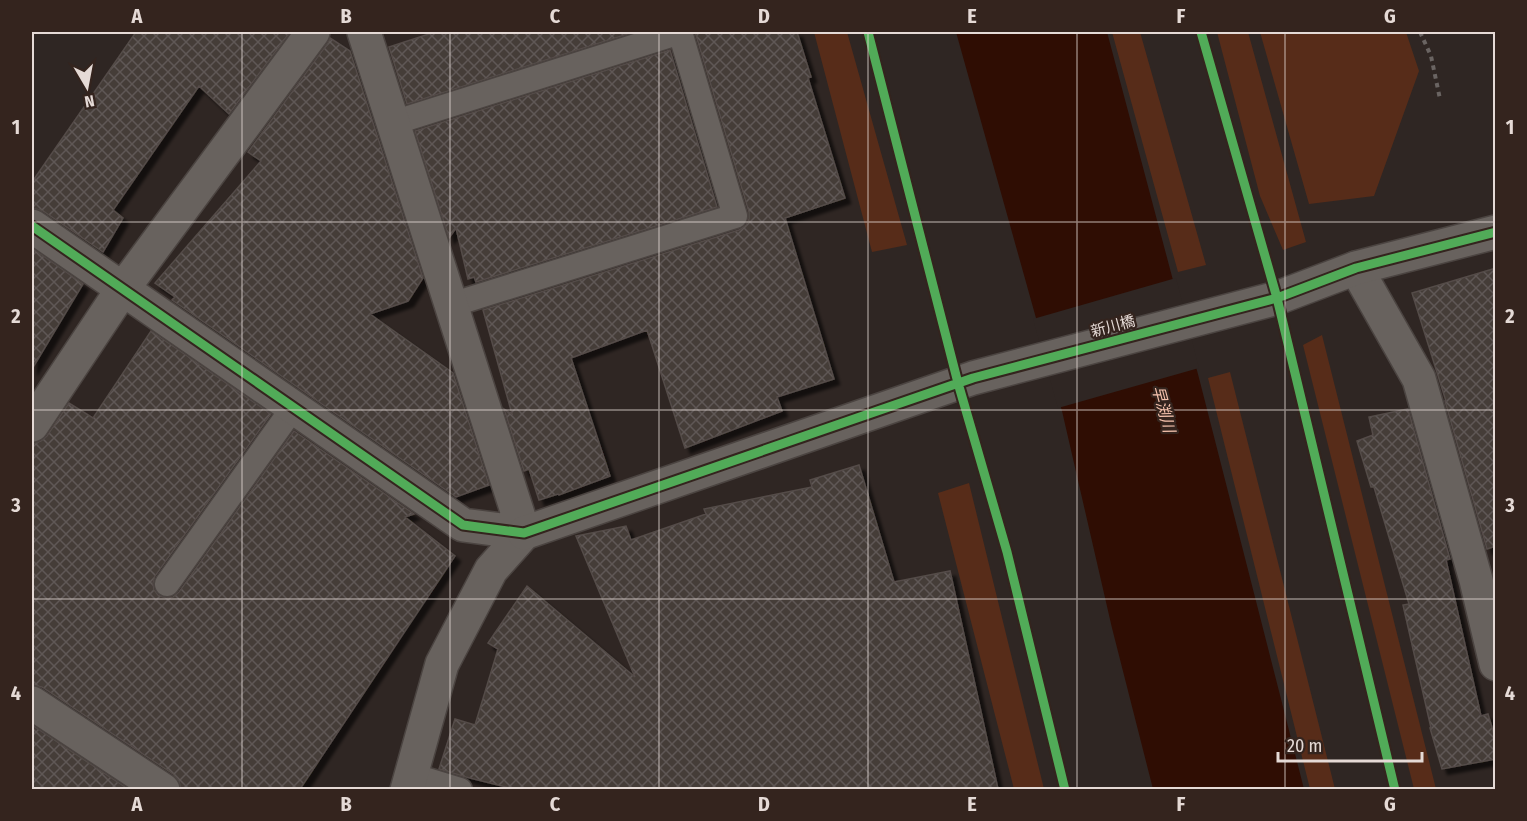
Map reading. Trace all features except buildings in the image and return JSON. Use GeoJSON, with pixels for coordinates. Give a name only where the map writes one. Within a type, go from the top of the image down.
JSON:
{"type":"FeatureCollection","features":[{"type":"Feature","properties":{"kind":"street"},"geometry":{"type":"LineString","coordinates":[[32,425],[122,290],[313,32]]}},
{"type":"Feature","properties":{"kind":"street"},"geometry":{"type":"LineString","coordinates":[[364,32],[524,533]]}},
{"type":"Feature","properties":{"kind":"street"},"geometry":{"type":"LineString","coordinates":[[32,225],[122,290],[463,525],[524,533]]}},
{"type":"Feature","properties":{"kind":"street","name":"新川橋"},"geometry":{"type":"LineString","coordinates":[[524,533],[973,378],[1277,298],[1356,268],[1496,232]]}},
{"type":"Feature","properties":{"kind":"street"},"geometry":{"type":"LineString","coordinates":[[1356,268],[1419,379],[1486,578],[1496,664]]}},
{"type":"Feature","properties":{"kind":"street"},"geometry":{"type":"LineString","coordinates":[[409,782],[442,664],[491,570],[524,533]]}},
{"type":"Feature","properties":{"kind":"street"},"geometry":{"type":"LineString","coordinates":[[32,703],[163,789]]}},
{"type":"Feature","properties":{"kind":"lane"},"geometry":{"type":"LineString","coordinates":[[393,123],[680,32],[735,216],[451,305]]}},
{"type":"Feature","properties":{"kind":"lane"},"geometry":{"type":"LineString","coordinates":[[167,584],[294,408]]}},
{"type":"Feature","properties":{"kind":"lane"},"geometry":{"type":"LineString","coordinates":[[409,782],[460,789]]}},
{"type":"Feature","properties":{"kind":"path"},"geometry":{"type":"LineString","coordinates":[[1420,32],[1431,56],[1440,99]]}},
{"type":"Feature","properties":{"kind":"shaded area"},"geometry":{"type":"Polygon","coordinates":[[[814,32],[847,32],[907,245],[872,252],[814,32]]]}},
{"type":"Feature","properties":{"kind":"shaded area"},"geometry":{"type":"Polygon","coordinates":[[[1112,32],[1140,32],[1206,265],[1178,272],[1112,32]]]}},
{"type":"Feature","properties":{"kind":"shaded area"},"geometry":{"type":"Polygon","coordinates":[[[1217,32],[1248,32],[1306,242],[1283,250],[1260,196],[1217,32]]]}},
{"type":"Feature","properties":{"kind":"shaded area"},"geometry":{"type":"Polygon","coordinates":[[[1260,32],[1406,32],[1419,71],[1374,196],[1309,204],[1260,32]]]}},
{"type":"Feature","properties":{"kind":"shaded area"},"geometry":{"type":"Polygon","coordinates":[[[1322,335],[1436,789],[1414,789],[1303,345],[1322,335]]]}},
{"type":"Feature","properties":{"kind":"shaded area"},"geometry":{"type":"Polygon","coordinates":[[[1230,372],[1335,789],[1310,789],[1208,378],[1230,372]]]}},
{"type":"Feature","properties":{"kind":"shaded area"},"geometry":{"type":"Polygon","coordinates":[[[969,483],[1044,789],[1014,789],[938,493],[969,483]]]}},
{"type":"Feature","properties":{"kind":"water","name":"早渕川"},"geometry":{"type":"Polygon","coordinates":[[[956,32],[1107,32],[1199,378],[1304,789],[1153,789],[1112,628],[1062,411],[956,32]]]}},
{"type":"Feature","properties":{"kind":"pier"},"geometry":{"type":"Polygon","coordinates":[[[1176,278],[1199,368],[1058,408],[1033,319],[1176,278]]]}},
{"type":"Feature","properties":{"kind":"cycle path"},"geometry":{"type":"LineString","coordinates":[[868,32],[958,383],[1007,552],[1065,790]]}},
{"type":"Feature","properties":{"kind":"cycle path"},"geometry":{"type":"LineString","coordinates":[[1201,32],[1277,298],[1395,790]]}},
{"type":"Feature","properties":{"kind":"cycle path"},"geometry":{"type":"LineString","coordinates":[[32,226],[463,525],[524,533],[973,378],[1277,298],[1356,268],[1496,232]]}}]}
